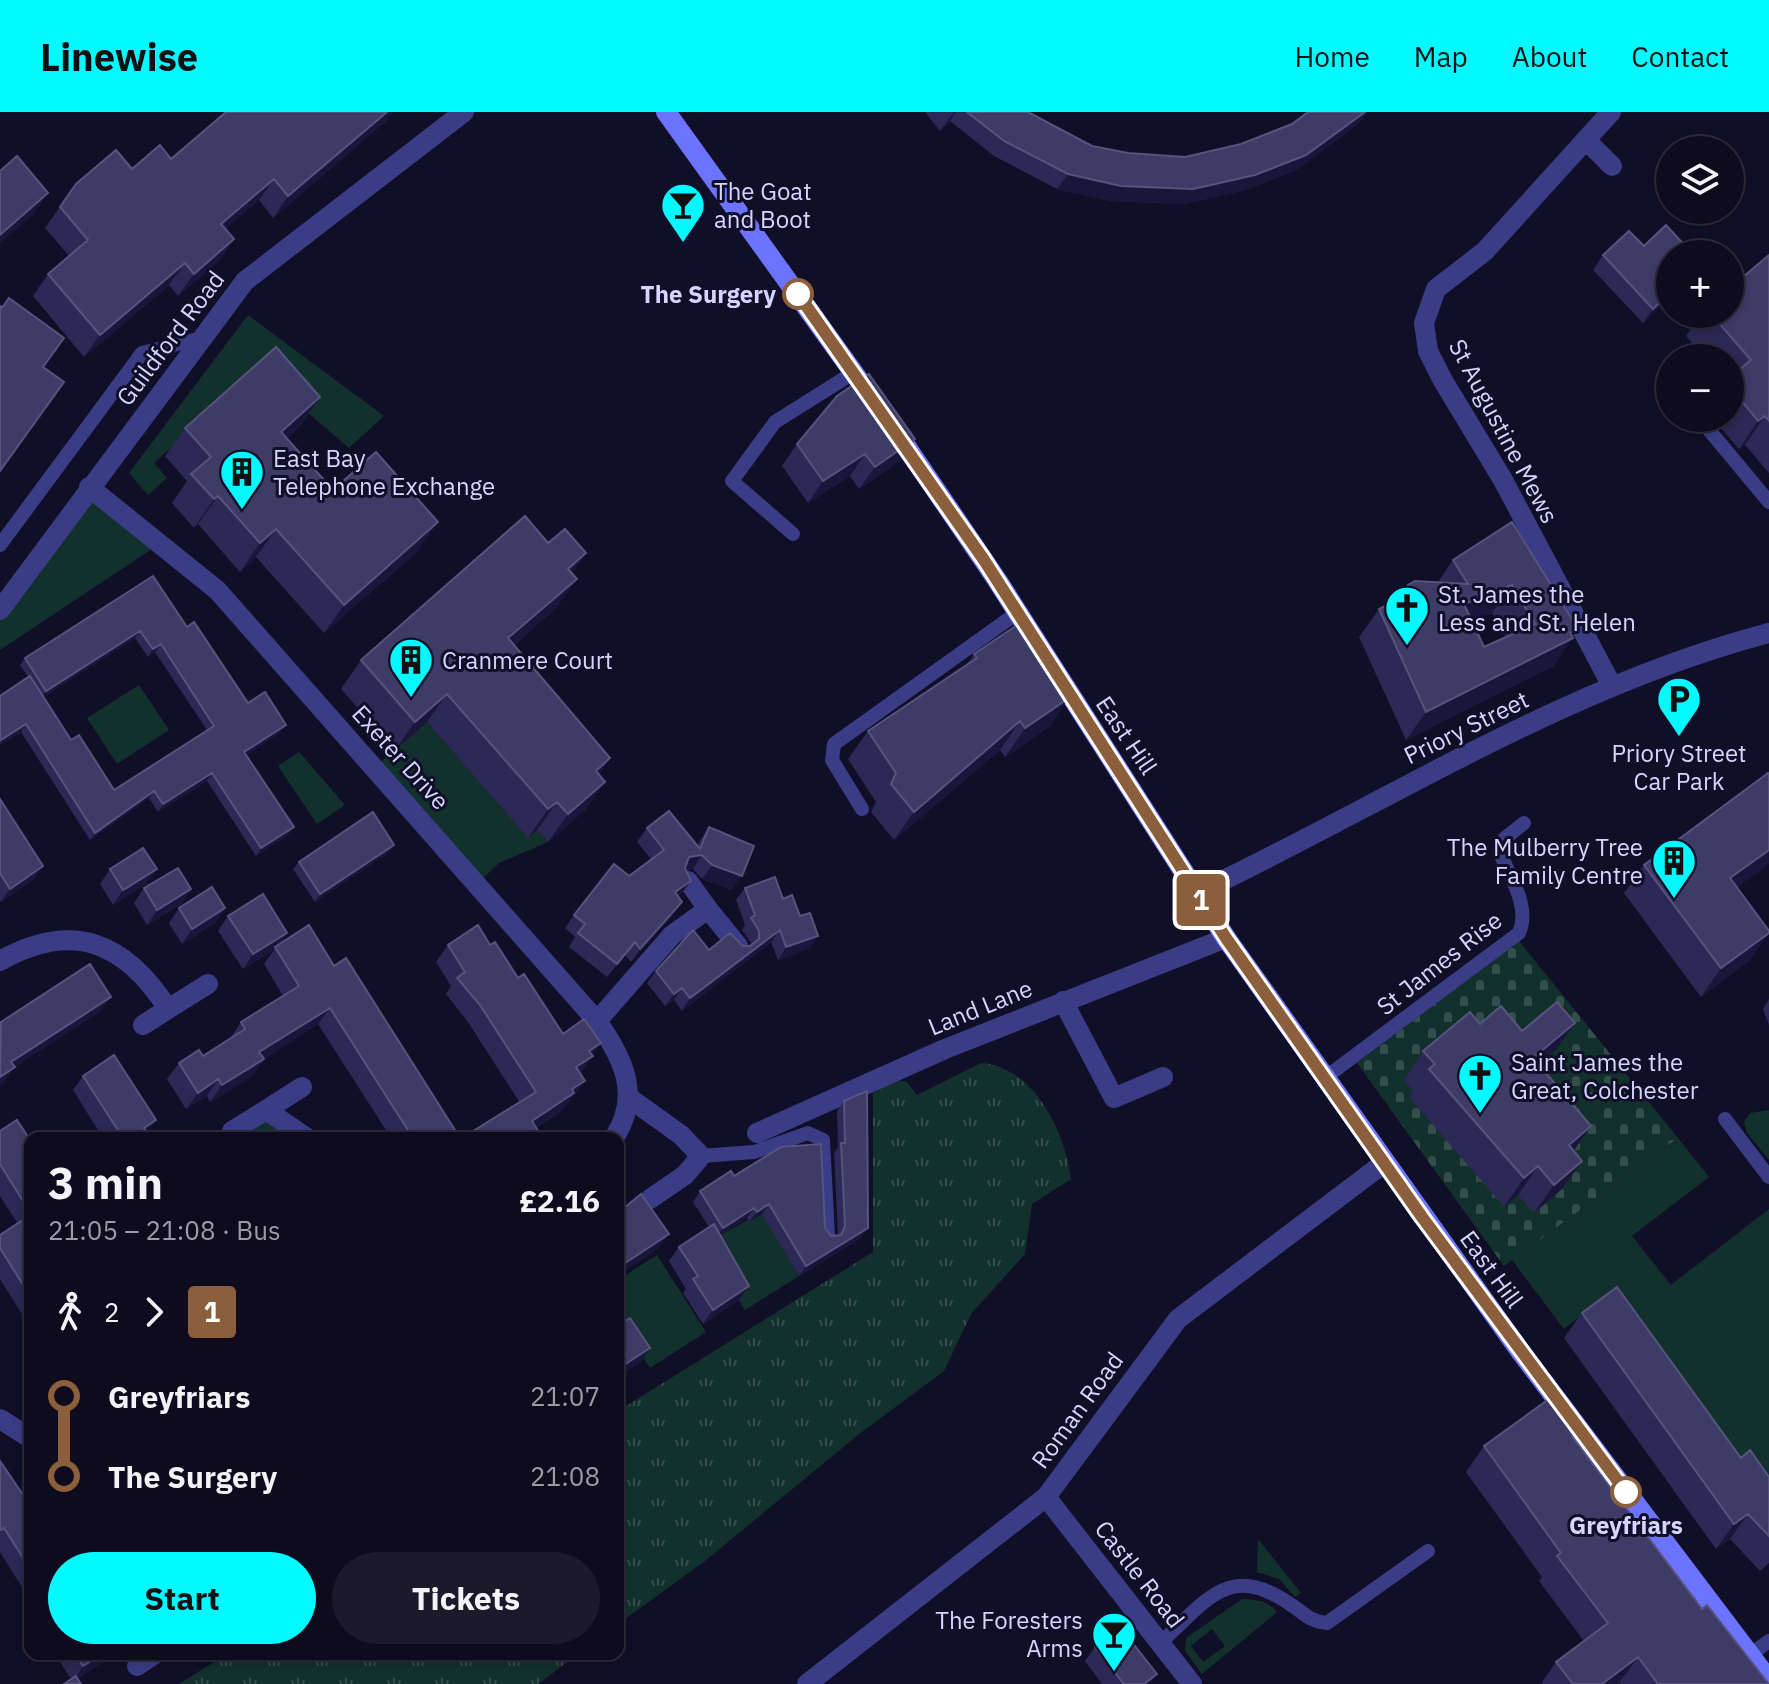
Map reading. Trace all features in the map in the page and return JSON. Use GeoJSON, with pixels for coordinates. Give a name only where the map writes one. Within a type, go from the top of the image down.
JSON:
{"type":"FeatureCollection","features":[{"type":"Feature","properties":{"kind":"street","name":"Guildford Road"},"geometry":{"type":"LineString","coordinates":[[0,610],[245,281],[464,112]]}},
{"type":"Feature","properties":{"kind":"street","name":"East Hill"},"geometry":{"type":"LineString","coordinates":[[666,112],[930,479],[1126,778],[1226,938],[1384,1163],[1546,1386],[1769,1680]]}},
{"type":"Feature","properties":{"kind":"street","name":"St Augustine Mews"},"geometry":{"type":"LineString","coordinates":[[1611,112],[1485,251],[1436,289],[1424,323],[1428,351],[1442,379],[1503,480],[1612,686]]}},
{"type":"Feature","properties":{"kind":"street"},"geometry":{"type":"LineString","coordinates":[[1586,140],[1612,166]]}},
{"type":"Feature","properties":{"kind":"street","name":"Exeter Drive"},"geometry":{"type":"LineString","coordinates":[[89,487],[217,590],[597,1021],[627,1070],[628,1097]]}},
{"type":"Feature","properties":{"kind":"street","name":"Priory Street"},"geometry":{"type":"LineString","coordinates":[[1197,893],[1408,783],[1612,686],[1670,662],[1769,633]]}},
{"type":"Feature","properties":{"kind":"street"},"geometry":{"type":"LineString","coordinates":[[688,881],[738,946]]}},
{"type":"Feature","properties":{"kind":"street"},"geometry":{"type":"LineString","coordinates":[[597,1021],[672,935],[708,909]]}},
{"type":"Feature","properties":{"kind":"street","name":"Land Lane"},"geometry":{"type":"LineString","coordinates":[[757,1133],[1063,1001],[1226,938]]}},
{"type":"Feature","properties":{"kind":"street"},"geometry":{"type":"LineString","coordinates":[[0,961],[22,948],[62,939],[91,941],[118,954],[149,980],[168,1009]]}},
{"type":"Feature","properties":{"kind":"street"},"geometry":{"type":"LineString","coordinates":[[143,1025],[208,984]]}},
{"type":"Feature","properties":{"kind":"street"},"geometry":{"type":"LineString","coordinates":[[1063,1001],[1114,1098],[1163,1077]]}},
{"type":"Feature","properties":{"kind":"street"},"geometry":{"type":"LineString","coordinates":[[232,1131],[302,1087]]}},
{"type":"Feature","properties":{"kind":"street"},"geometry":{"type":"LineString","coordinates":[[616,1132],[628,1097],[681,1135],[701,1156],[685,1175],[650,1199]]}},
{"type":"Feature","properties":{"kind":"street"},"geometry":{"type":"LineString","coordinates":[[266,1110],[298,1132]]}},
{"type":"Feature","properties":{"kind":"street","name":"Roman Road"},"geometry":{"type":"LineString","coordinates":[[807,1684],[1046,1497],[1178,1319],[1384,1163]]}},
{"type":"Feature","properties":{"kind":"street"},"geometry":{"type":"LineString","coordinates":[[0,1419],[24,1434]]}},
{"type":"Feature","properties":{"kind":"street","name":"Castle Road"},"geometry":{"type":"LineString","coordinates":[[1046,1497],[1192,1684]]}},
{"type":"Feature","properties":{"kind":"street"},"geometry":{"type":"LineString","coordinates":[[137,1666],[146,1660]]}},
{"type":"Feature","properties":{"kind":"lane"},"geometry":{"type":"LineString","coordinates":[[0,545],[142,353],[202,338]]}},
{"type":"Feature","properties":{"kind":"lane"},"geometry":{"type":"LineString","coordinates":[[793,534],[732,481],[775,422],[853,373]]}},
{"type":"Feature","properties":{"kind":"lane"},"geometry":{"type":"LineString","coordinates":[[1711,432],[1769,502]]}},
{"type":"Feature","properties":{"kind":"lane"},"geometry":{"type":"LineString","coordinates":[[862,809],[832,760],[834,744],[1017,613]]}},
{"type":"Feature","properties":{"kind":"lane","name":"St James Rise"},"geometry":{"type":"LineString","coordinates":[[1326,1077],[1519,933],[1524,923],[1523,909],[1499,851],[1504,839],[1524,823]]}},
{"type":"Feature","properties":{"kind":"lane"},"geometry":{"type":"LineString","coordinates":[[1725,1119],[1769,1177]]}},
{"type":"Feature","properties":{"kind":"lane"},"geometry":{"type":"LineString","coordinates":[[701,1156],[754,1152],[808,1133],[823,1140],[828,1237]]}},
{"type":"Feature","properties":{"kind":"lane"},"geometry":{"type":"LineString","coordinates":[[1160,1643],[1216,1593],[1236,1583],[1259,1586],[1313,1622],[1327,1623],[1428,1551]]}},
{"type":"Feature","properties":{"kind":"lane"},"geometry":{"type":"LineString","coordinates":[[1750,1655],[1769,1641]]}},
{"type":"Feature","properties":{"kind":"green space"},"geometry":{"type":"Polygon","coordinates":[[[248,315],[384,416],[349,448],[258,370],[154,463],[167,478],[148,495],[129,473],[248,315]]]}},
{"type":"Feature","properties":{"kind":"green space"},"geometry":{"type":"Polygon","coordinates":[[[89,487],[161,543],[0,650],[0,610],[89,487]]]}},
{"type":"Feature","properties":{"kind":"green space"},"geometry":{"type":"Polygon","coordinates":[[[139,685],[169,730],[117,764],[87,718],[139,685]]]}},
{"type":"Feature","properties":{"kind":"green space"},"geometry":{"type":"Polygon","coordinates":[[[427,722],[528,837],[537,830],[548,842],[499,863],[478,883],[375,767],[427,722]]]}},
{"type":"Feature","properties":{"kind":"green space"},"geometry":{"type":"Polygon","coordinates":[[[299,752],[345,805],[317,824],[278,766],[299,752]]]}},
{"type":"Feature","properties":{"kind":"green space"},"geometry":{"type":"Polygon","coordinates":[[[1519,941],[1678,1138],[1504,1266],[1357,1063],[1519,941]]]}},
{"type":"Feature","properties":{"kind":"green space"},"geometry":{"type":"Polygon","coordinates":[[[981,1063],[1000,1067],[1017,1076],[1044,1104],[1054,1122],[1068,1160],[1071,1179],[1032,1204],[1025,1254],[971,1314],[944,1371],[859,1434],[705,1561],[624,1620],[624,1407],[873,1252],[873,1093],[896,1080],[907,1082],[917,1095],[981,1063]]]}},
{"type":"Feature","properties":{"kind":"green space"},"geometry":{"type":"Polygon","coordinates":[[[266,1110],[298,1132],[230,1132],[266,1110]]]}},
{"type":"Feature","properties":{"kind":"green space"},"geometry":{"type":"Polygon","coordinates":[[[1769,1110],[1769,1160],[1747,1133],[1744,1122],[1750,1113],[1769,1110]]]}},
{"type":"Feature","properties":{"kind":"green space"},"geometry":{"type":"Polygon","coordinates":[[[1678,1138],[1709,1177],[1632,1236],[1671,1285],[1769,1209],[1769,1499],[1605,1297],[1564,1329],[1512,1260],[1678,1138]]]}},
{"type":"Feature","properties":{"kind":"green space"},"geometry":{"type":"Polygon","coordinates":[[[778,1203],[785,1252],[799,1276],[745,1310],[719,1270],[717,1237],[778,1203]]]}},
{"type":"Feature","properties":{"kind":"green space"},"geometry":{"type":"Polygon","coordinates":[[[657,1255],[706,1332],[650,1368],[624,1329],[624,1276],[657,1255]]]}},
{"type":"Feature","properties":{"kind":"green space"},"geometry":{"type":"Polygon","coordinates":[[[1258,1539],[1301,1593],[1295,1597],[1279,1579],[1257,1572],[1258,1539]]]}},
{"type":"Feature","properties":{"kind":"green space"},"geometry":{"type":"Polygon","coordinates":[[[1242,1599],[1257,1600],[1277,1612],[1202,1674],[1185,1651],[1186,1638],[1242,1599]],[[1212,1629],[1191,1646],[1203,1662],[1225,1646],[1212,1629]]]}},
{"type":"Feature","properties":{"kind":"green space"},"geometry":{"type":"Polygon","coordinates":[[[217,1660],[570,1660],[538,1684],[179,1684],[217,1660]]]}},
{"type":"Feature","properties":{"kind":"building"},"geometry":{"type":"Polygon","coordinates":[[[226,112],[387,112],[288,196],[274,179],[221,224],[234,239],[194,274],[185,263],[100,335],[48,274],[88,240],[60,207],[76,184],[116,150],[132,169],[160,145],[171,159],[226,112]]]}},
{"type":"Feature","properties":{"kind":"building"},"geometry":{"type":"Polygon","coordinates":[[[967,112],[1028,112],[1092,146],[1128,153],[1185,157],[1241,144],[1292,124],[1308,112],[1365,112],[1306,155],[1255,175],[1193,189],[1121,186],[1068,174],[1004,141],[967,112]]]}},
{"type":"Feature","properties":{"kind":"building"},"geometry":{"type":"Polygon","coordinates":[[[17,156],[48,193],[0,235],[0,171],[17,156]]]}},
{"type":"Feature","properties":{"kind":"building"},"geometry":{"type":"Polygon","coordinates":[[[1666,225],[1680,240],[1656,240],[1656,306],[1653,309],[1603,255],[1629,231],[1644,246],[1666,225]]]}},
{"type":"Feature","properties":{"kind":"building"},"geometry":{"type":"Polygon","coordinates":[[[1769,255],[1769,421],[1765,416],[1758,421],[1744,404],[1744,366],[1751,360],[1744,352],[1744,344],[1737,344],[1723,328],[1744,328],[1744,276],[1769,255]]]}},
{"type":"Feature","properties":{"kind":"building"},"geometry":{"type":"Polygon","coordinates":[[[9,298],[64,338],[43,367],[64,382],[0,471],[0,306],[2,308],[9,298]]]}},
{"type":"Feature","properties":{"kind":"building","name":"East Bay Telephone Exchange"},"geometry":{"type":"Polygon","coordinates":[[[276,347],[320,397],[281,432],[333,490],[376,452],[438,522],[344,605],[276,529],[260,543],[218,496],[214,499],[191,474],[211,457],[185,428],[276,347]]]}},
{"type":"Feature","properties":{"kind":"building"},"geometry":{"type":"Polygon","coordinates":[[[869,374],[915,439],[875,467],[865,454],[823,481],[797,444],[837,396],[869,374]]]}},
{"type":"Feature","properties":{"kind":"building","name":"Cranmere Court"},"geometry":{"type":"Polygon","coordinates":[[[525,516],[548,543],[565,529],[586,553],[568,569],[577,579],[508,638],[610,758],[596,771],[605,782],[568,814],[557,802],[548,809],[447,694],[415,722],[361,660],[525,516]]]}},
{"type":"Feature","properties":{"kind":"building"},"geometry":{"type":"Polygon","coordinates":[[[1512,522],[1578,629],[1570,633],[1573,638],[1426,712],[1379,609],[1401,598],[1408,585],[1415,581],[1468,584],[1453,560],[1512,522]],[[1512,585],[1464,604],[1484,647],[1535,624],[1512,585]]]}},
{"type":"Feature","properties":{"kind":"building"},"geometry":{"type":"Polygon","coordinates":[[[153,576],[187,627],[194,622],[248,703],[265,692],[286,725],[244,752],[294,827],[261,848],[212,773],[163,804],[154,791],[95,833],[26,724],[0,739],[0,696],[30,676],[71,740],[79,735],[114,790],[214,726],[161,644],[153,649],[140,631],[46,691],[25,658],[153,576]]]}},
{"type":"Feature","properties":{"kind":"building"},"geometry":{"type":"Polygon","coordinates":[[[1020,623],[1069,698],[1025,728],[1020,721],[914,812],[891,784],[896,773],[868,731],[977,658],[974,654],[1020,623]]]}},
{"type":"Feature","properties":{"kind":"building","name":"The Mulberry Tree Family Centre"},"geometry":{"type":"Polygon","coordinates":[[[1768,773],[1769,850],[1730,878],[1769,933],[1721,968],[1644,865],[1768,773]]]}},
{"type":"Feature","properties":{"kind":"building"},"geometry":{"type":"Polygon","coordinates":[[[0,799],[43,866],[10,889],[0,873],[0,799]]]}},
{"type":"Feature","properties":{"kind":"building"},"geometry":{"type":"Polygon","coordinates":[[[669,811],[700,849],[709,827],[754,846],[742,876],[712,865],[702,855],[689,857],[685,868],[691,881],[675,892],[682,902],[640,949],[635,942],[617,964],[578,933],[585,924],[574,915],[614,864],[629,876],[664,850],[647,828],[669,811]]]}},
{"type":"Feature","properties":{"kind":"building"},"geometry":{"type":"Polygon","coordinates":[[[373,812],[394,845],[320,894],[299,862],[373,812]]]}},
{"type":"Feature","properties":{"kind":"building"},"geometry":{"type":"Polygon","coordinates":[[[143,848],[157,869],[123,890],[110,869],[143,848]]]}},
{"type":"Feature","properties":{"kind":"building"},"geometry":{"type":"Polygon","coordinates":[[[178,868],[191,889],[157,910],[144,888],[178,868]]]}},
{"type":"Feature","properties":{"kind":"building"},"geometry":{"type":"Polygon","coordinates":[[[775,877],[783,899],[792,895],[800,916],[810,913],[818,936],[786,947],[780,930],[690,998],[682,988],[674,994],[656,971],[693,930],[709,950],[730,933],[743,946],[750,946],[759,939],[759,931],[751,918],[755,915],[745,888],[775,877]]]}},
{"type":"Feature","properties":{"kind":"building"},"geometry":{"type":"Polygon","coordinates":[[[212,887],[225,908],[192,929],[179,908],[212,887]]]}},
{"type":"Feature","properties":{"kind":"building"},"geometry":{"type":"Polygon","coordinates":[[[263,894],[287,933],[253,954],[228,916],[263,894]]]}},
{"type":"Feature","properties":{"kind":"building"},"geometry":{"type":"Polygon","coordinates":[[[309,925],[334,966],[346,958],[456,1132],[409,1132],[330,1008],[259,1052],[264,1059],[222,1085],[218,1079],[198,1093],[179,1063],[199,1050],[203,1056],[245,1029],[241,1022],[299,986],[275,947],[309,925]]]}},
{"type":"Feature","properties":{"kind":"building"},"geometry":{"type":"Polygon","coordinates":[[[478,925],[490,945],[495,942],[518,978],[524,974],[563,1034],[584,1019],[601,1043],[589,1051],[593,1056],[576,1067],[585,1081],[572,1089],[574,1093],[532,1121],[539,1132],[472,1132],[536,1092],[480,1005],[457,978],[465,972],[448,945],[478,925]]]}},
{"type":"Feature","properties":{"kind":"building"},"geometry":{"type":"Polygon","coordinates":[[[90,964],[111,997],[11,1062],[15,1067],[0,1077],[1,1022],[90,964]]]}},
{"type":"Feature","properties":{"kind":"building"},"geometry":{"type":"Polygon","coordinates":[[[1557,1002],[1575,1023],[1533,1058],[1591,1126],[1569,1145],[1582,1161],[1554,1185],[1538,1166],[1524,1178],[1429,1069],[1435,1064],[1423,1051],[1470,1012],[1480,1024],[1501,1006],[1522,1031],[1557,1002]]]}},
{"type":"Feature","properties":{"kind":"building"},"geometry":{"type":"Polygon","coordinates":[[[114,1055],[156,1120],[144,1128],[146,1132],[119,1132],[83,1076],[114,1055]]]}},
{"type":"Feature","properties":{"kind":"building"},"geometry":{"type":"Polygon","coordinates":[[[867,1091],[868,1228],[806,1266],[769,1204],[757,1212],[754,1208],[723,1228],[700,1191],[731,1171],[734,1176],[781,1147],[821,1144],[825,1228],[831,1236],[841,1235],[845,1226],[841,1143],[845,1143],[844,1101],[867,1091]]]}},
{"type":"Feature","properties":{"kind":"building"},"geometry":{"type":"Polygon","coordinates":[[[17,1120],[25,1132],[24,1203],[0,1164],[0,1131],[17,1120]]]}},
{"type":"Feature","properties":{"kind":"building"},"geometry":{"type":"Polygon","coordinates":[[[641,1194],[669,1234],[624,1264],[624,1208],[641,1194]]]}},
{"type":"Feature","properties":{"kind":"building"},"geometry":{"type":"Polygon","coordinates":[[[24,1219],[24,1286],[0,1248],[0,1235],[24,1219]]]}},
{"type":"Feature","properties":{"kind":"building"},"geometry":{"type":"Polygon","coordinates":[[[714,1224],[749,1286],[713,1310],[693,1279],[698,1276],[679,1247],[714,1224]]]}},
{"type":"Feature","properties":{"kind":"building"},"geometry":{"type":"Polygon","coordinates":[[[1617,1287],[1741,1458],[1750,1450],[1769,1477],[1769,1536],[1748,1514],[1734,1524],[1582,1313],[1617,1287]]]}},
{"type":"Feature","properties":{"kind":"building"},"geometry":{"type":"Polygon","coordinates":[[[630,1318],[650,1348],[624,1365],[624,1319],[630,1318]]]}},
{"type":"Feature","properties":{"kind":"building"},"geometry":{"type":"Polygon","coordinates":[[[1549,1399],[1576,1434],[1572,1436],[1702,1609],[1707,1605],[1769,1684],[1658,1684],[1638,1657],[1602,1684],[1573,1684],[1556,1662],[1608,1623],[1557,1556],[1561,1553],[1484,1446],[1549,1399]]]}},
{"type":"Feature","properties":{"kind":"building"},"geometry":{"type":"Polygon","coordinates":[[[0,1461],[24,1496],[24,1560],[4,1528],[0,1529],[0,1461]]]}},
{"type":"Feature","properties":{"kind":"building"},"geometry":{"type":"Polygon","coordinates":[[[1120,1627],[1157,1674],[1144,1684],[1124,1684],[1095,1647],[1120,1627]]]}},
{"type":"Feature","properties":{"kind":"building"},"geometry":{"type":"Polygon","coordinates":[[[79,1660],[92,1660],[83,1666],[79,1660]]]}},
{"type":"Feature","properties":{"kind":"building"},"geometry":{"type":"Polygon","coordinates":[[[76,1676],[81,1684],[64,1684],[76,1676]]]}},
{"type":"Feature","properties":{"kind":"bus line","name":"1"},"geometry":{"type":"LineString","coordinates":[[798,294],[916,458],[984,560],[1226,938],[1422,1217],[1626,1492]]}},
{"type":"Feature","properties":{"kind":"place","name":"The Goat and Boot"},"geometry":{"type":"Point","coordinates":[683,244]}},
{"type":"Feature","properties":{"kind":"place","name":"The Surgery"},"geometry":{"type":"Point","coordinates":[798,294]}},
{"type":"Feature","properties":{"kind":"place","name":"East Bay Telephone Exchange"},"geometry":{"type":"Point","coordinates":[242,511]}},
{"type":"Feature","properties":{"kind":"place","name":"St. James the Less and St. Helen"},"geometry":{"type":"Point","coordinates":[1407,647]}},
{"type":"Feature","properties":{"kind":"place","name":"Cranmere Court"},"geometry":{"type":"Point","coordinates":[411,699]}},
{"type":"Feature","properties":{"kind":"place","name":"Priory Street Car Park"},"geometry":{"type":"Point","coordinates":[1679,738]}},
{"type":"Feature","properties":{"kind":"place","name":"The Mulberry Tree Family Centre"},"geometry":{"type":"Point","coordinates":[1674,900]}},
{"type":"Feature","properties":{"kind":"place","name":"Saint James the Great, Colchester"},"geometry":{"type":"Point","coordinates":[1480,1115]}},
{"type":"Feature","properties":{"kind":"place","name":"Greyfriars"},"geometry":{"type":"Point","coordinates":[1626,1492]}},
{"type":"Feature","properties":{"kind":"place","name":"The Foresters Arms"},"geometry":{"type":"Point","coordinates":[1114,1673]}}]}
